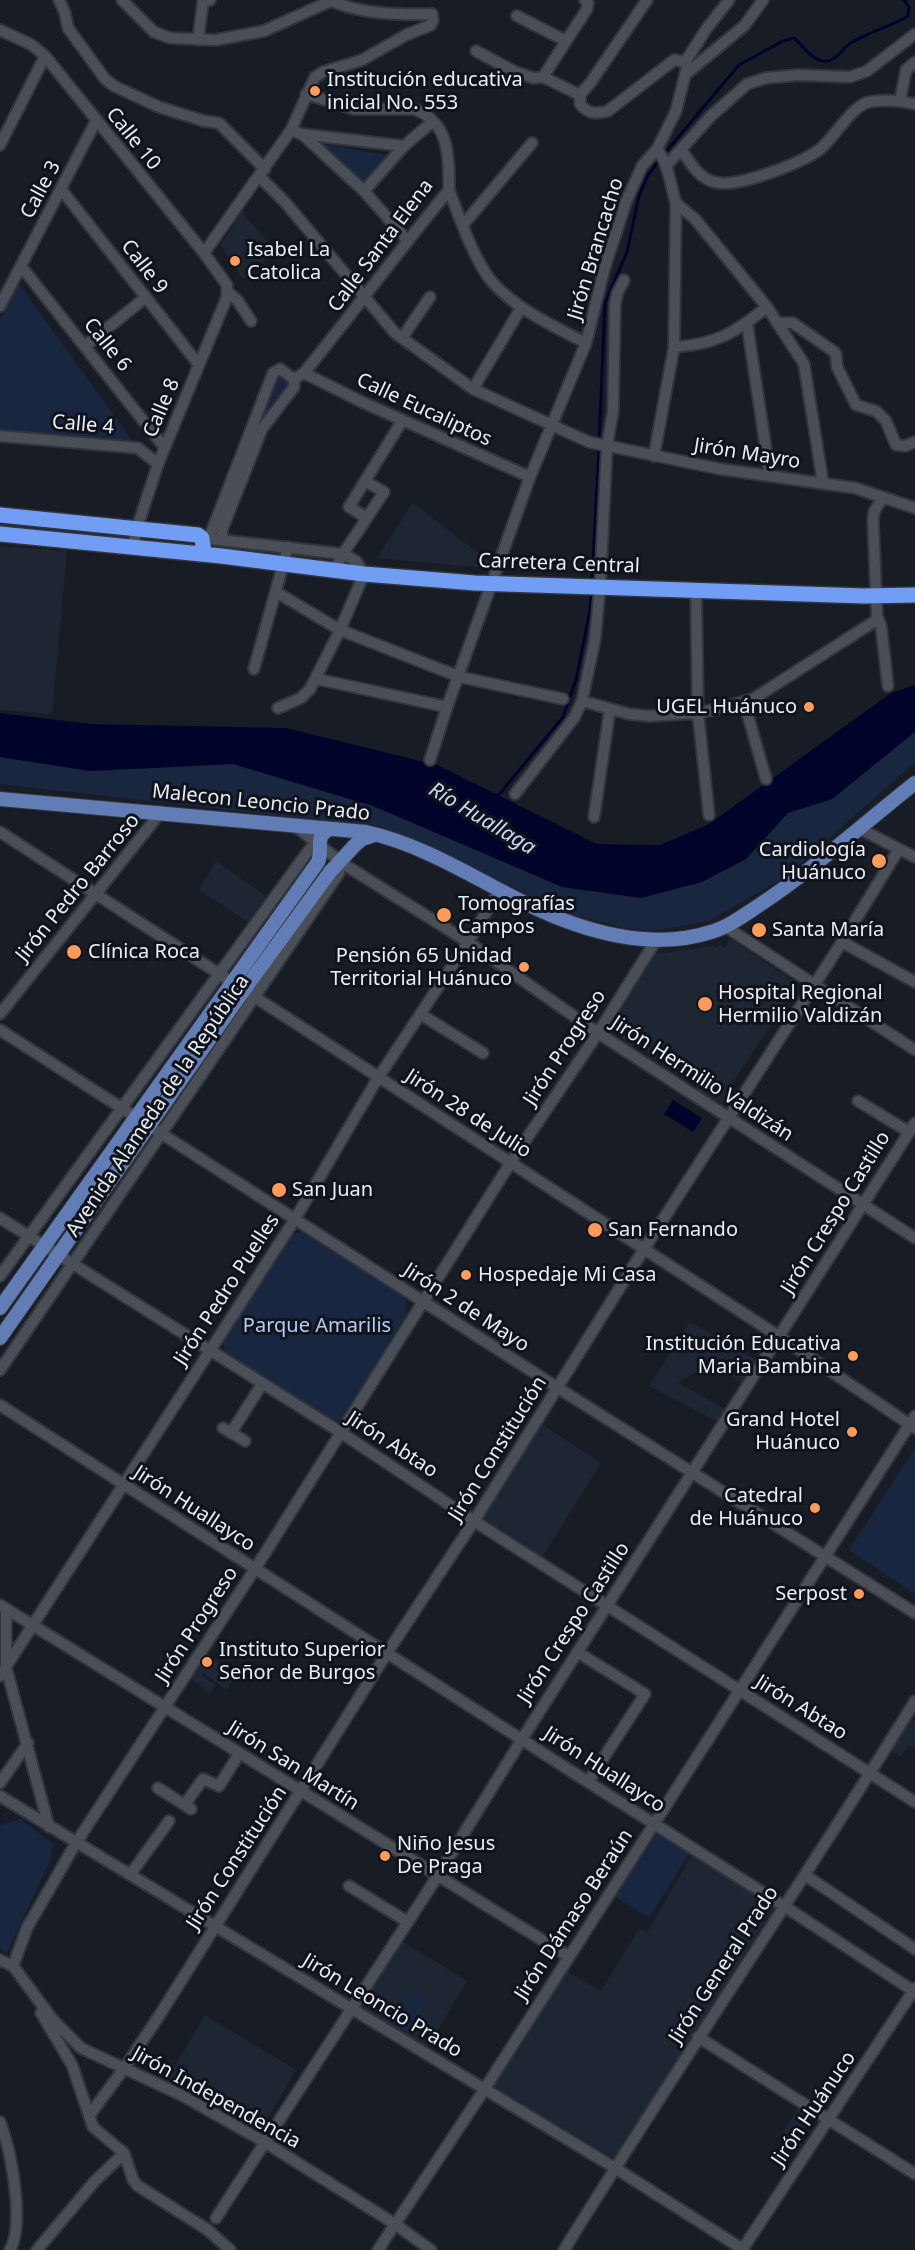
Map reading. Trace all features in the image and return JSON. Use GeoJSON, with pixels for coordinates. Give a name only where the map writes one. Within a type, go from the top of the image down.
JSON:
{"type":"FeatureCollection","features":[{"type":"Feature","properties":{"kind":"highway"},"geometry":{"type":"LineString","coordinates":[[0,515],[198,535],[206,538],[204,554]]}},
{"type":"Feature","properties":{"kind":"highway","name":"Carretera Central"},"geometry":{"type":"LineString","coordinates":[[0,534],[204,554],[363,574],[493,584],[875,596],[915,595]]}},
{"type":"Feature","properties":{"kind":"main road","name":"Malecon Leoncio Prado"},"geometry":{"type":"LineString","coordinates":[[0,799],[161,812],[376,834],[418,848],[499,891],[573,923],[634,938],[656,940],[691,936],[726,927],[777,893],[915,783]]}},
{"type":"Feature","properties":{"kind":"main road","name":"Avenida Alameda de la República"},"geometry":{"type":"LineString","coordinates":[[0,1308],[318,862],[321,853],[320,837],[322,832],[330,829]]}},
{"type":"Feature","properties":{"kind":"main road","name":"Avenida Alameda de la República"},"geometry":{"type":"LineString","coordinates":[[0,1338],[149,1125],[250,994],[340,861],[362,839],[376,834]]}},
{"type":"Feature","properties":{"kind":"street"},"geometry":{"type":"LineString","coordinates":[[59,0],[68,28],[105,79],[114,86],[159,107],[204,121],[219,123],[402,338],[473,389],[553,426]]}},
{"type":"Feature","properties":{"kind":"street"},"geometry":{"type":"LineString","coordinates":[[122,0],[154,32],[170,38],[198,40],[216,40],[264,31],[332,1],[349,9],[406,15],[432,14],[431,25],[406,35],[362,60],[323,72],[315,77],[306,94],[296,132],[231,212],[204,253]]}},
{"type":"Feature","properties":{"kind":"street"},"geometry":{"type":"LineString","coordinates":[[198,40],[203,2],[210,0]]}},
{"type":"Feature","properties":{"kind":"street"},"geometry":{"type":"LineString","coordinates":[[543,77],[587,9],[588,3],[585,0]]}},
{"type":"Feature","properties":{"kind":"street"},"geometry":{"type":"LineString","coordinates":[[647,0],[580,95],[580,104],[585,111],[597,114],[608,111],[674,60],[685,62],[729,0]]}},
{"type":"Feature","properties":{"kind":"street"},"geometry":{"type":"LineString","coordinates":[[686,74],[744,26],[763,0]]}},
{"type":"Feature","properties":{"kind":"street"},"geometry":{"type":"LineString","coordinates":[[517,16],[566,41]]}},
{"type":"Feature","properties":{"kind":"street","name":"Calle 10"},"geometry":{"type":"LineString","coordinates":[[0,30],[32,45],[45,56],[204,253],[251,321]]}},
{"type":"Feature","properties":{"kind":"street"},"geometry":{"type":"LineString","coordinates":[[666,163],[682,151],[710,117],[747,84],[766,78],[799,75],[850,77],[867,71],[915,34]]}},
{"type":"Feature","properties":{"kind":"street"},"geometry":{"type":"LineString","coordinates":[[476,51],[515,72],[534,78],[543,77],[580,95]]}},
{"type":"Feature","properties":{"kind":"street"},"geometry":{"type":"LineString","coordinates":[[0,145],[45,56]]}},
{"type":"Feature","properties":{"kind":"street","name":"Jirón Brancacho"},"geometry":{"type":"LineString","coordinates":[[430,760],[530,477],[586,344],[604,270],[626,202],[642,166],[657,150],[676,111],[686,74],[685,62]]}},
{"type":"Feature","properties":{"kind":"street"},"geometry":{"type":"LineString","coordinates":[[900,101],[906,70],[915,62]]}},
{"type":"Feature","properties":{"kind":"street"},"geometry":{"type":"LineString","coordinates":[[306,94],[354,109],[414,109],[424,112],[432,122],[404,146],[364,191]]}},
{"type":"Feature","properties":{"kind":"street"},"geometry":{"type":"LineString","coordinates":[[682,151],[700,176],[716,183],[740,181],[790,166],[820,149],[850,116],[867,102],[900,101],[915,104]]}},
{"type":"Feature","properties":{"kind":"street","name":"Calle 3"},"geometry":{"type":"LineString","coordinates":[[0,306],[96,121]]}},
{"type":"Feature","properties":{"kind":"street","name":"Calle Santa Elena"},"geometry":{"type":"LineString","coordinates":[[294,379],[304,373],[449,190],[449,154],[445,136],[432,122]]}},
{"type":"Feature","properties":{"kind":"street"},"geometry":{"type":"LineString","coordinates":[[296,132],[404,146]]}},
{"type":"Feature","properties":{"kind":"street"},"geometry":{"type":"LineString","coordinates":[[296,132],[364,191],[408,240]]}},
{"type":"Feature","properties":{"kind":"street"},"geometry":{"type":"LineString","coordinates":[[463,225],[532,143]]}},
{"type":"Feature","properties":{"kind":"street"},"geometry":{"type":"LineString","coordinates":[[654,456],[674,347],[676,203],[666,163],[657,150]]}},
{"type":"Feature","properties":{"kind":"street","name":"Calle 9"},"geometry":{"type":"LineString","coordinates":[[61,189],[199,365]]}},
{"type":"Feature","properties":{"kind":"street"},"geometry":{"type":"LineString","coordinates":[[449,190],[469,241],[491,282],[521,308],[586,344]]}},
{"type":"Feature","properties":{"kind":"street"},"geometry":{"type":"LineString","coordinates":[[676,203],[695,219],[779,323],[807,370],[823,483]]}},
{"type":"Feature","properties":{"kind":"street","name":"Calle 6"},"geometry":{"type":"LineString","coordinates":[[21,266],[164,447]]}},
{"type":"Feature","properties":{"kind":"street"},"geometry":{"type":"LineString","coordinates":[[515,794],[574,718],[582,701],[595,639],[606,446],[614,391],[615,305],[617,294],[624,280]]}},
{"type":"Feature","properties":{"kind":"street","name":"Calle 8"},"geometry":{"type":"LineString","coordinates":[[133,547],[137,528],[164,447],[199,365],[227,288]]}},
{"type":"Feature","properties":{"kind":"street"},"geometry":{"type":"LineString","coordinates":[[402,338],[430,297]]}},
{"type":"Feature","properties":{"kind":"street"},"geometry":{"type":"LineString","coordinates":[[85,346],[145,298]]}},
{"type":"Feature","properties":{"kind":"street"},"geometry":{"type":"LineString","coordinates":[[473,389],[521,308]]}},
{"type":"Feature","properties":{"kind":"street"},"geometry":{"type":"LineString","coordinates":[[674,347],[700,345],[722,338],[767,308]]}},
{"type":"Feature","properties":{"kind":"street"},"geometry":{"type":"LineString","coordinates":[[747,323],[770,476]]}},
{"type":"Feature","properties":{"kind":"street"},"geometry":{"type":"LineString","coordinates":[[779,323],[793,324],[828,346],[836,354],[837,367],[856,405],[876,411],[886,421],[896,445],[905,446],[915,442]]}},
{"type":"Feature","properties":{"kind":"street"},"geometry":{"type":"LineString","coordinates":[[222,539],[222,530],[261,429],[294,387],[294,379],[280,369],[273,373],[206,538],[343,554],[356,561],[363,574],[317,679],[301,698],[278,708]]}},
{"type":"Feature","properties":{"kind":"street","name":"Calle Eucaliptos"},"geometry":{"type":"LineString","coordinates":[[304,373],[402,421],[530,477]]}},
{"type":"Feature","properties":{"kind":"street"},"geometry":{"type":"LineString","coordinates":[[367,518],[349,507],[402,421]]}},
{"type":"Feature","properties":{"kind":"street","name":"Jirón Mayro"},"geometry":{"type":"LineString","coordinates":[[553,426],[589,442],[606,446],[770,476],[868,491],[915,508]]}},
{"type":"Feature","properties":{"kind":"street","name":"Calle 4"},"geometry":{"type":"LineString","coordinates":[[0,436],[138,448],[158,464]]}},
{"type":"Feature","properties":{"kind":"street"},"geometry":{"type":"LineString","coordinates":[[335,570],[384,492],[365,481]]}},
{"type":"Feature","properties":{"kind":"street"},"geometry":{"type":"LineString","coordinates":[[884,497],[874,512],[873,520],[875,596],[888,686]]}},
{"type":"Feature","properties":{"kind":"street"},"geometry":{"type":"LineString","coordinates":[[254,669],[288,547]]}},
{"type":"Feature","properties":{"kind":"street"},"geometry":{"type":"LineString","coordinates":[[696,590],[698,713],[709,815]]}},
{"type":"Feature","properties":{"kind":"street"},"geometry":{"type":"LineString","coordinates":[[276,592],[340,630],[460,677],[563,699]]}},
{"type":"Feature","properties":{"kind":"street"},"geometry":{"type":"LineString","coordinates":[[582,701],[629,714],[649,716],[698,713],[744,702],[753,699],[875,621],[877,616]]}},
{"type":"Feature","properties":{"kind":"street"},"geometry":{"type":"LineString","coordinates":[[317,679],[447,707]]}},
{"type":"Feature","properties":{"kind":"street"},"geometry":{"type":"LineString","coordinates":[[744,702],[766,779]]}},
{"type":"Feature","properties":{"kind":"street"},"geometry":{"type":"LineString","coordinates":[[594,817],[610,709]]}},
{"type":"Feature","properties":{"kind":"street","name":"Jirón Pedro Barroso"},"geometry":{"type":"LineString","coordinates":[[0,1014],[161,812]]}},
{"type":"Feature","properties":{"kind":"street","name":"Jirón Hermilio Valdizán"},"geometry":{"type":"LineString","coordinates":[[293,825],[340,861],[468,942],[598,1033],[915,1238]]}},
{"type":"Feature","properties":{"kind":"street"},"geometry":{"type":"LineString","coordinates":[[860,829],[915,857]]}},
{"type":"Feature","properties":{"kind":"street","name":"Jirón 28 de Julio"},"geometry":{"type":"LineString","coordinates":[[0,832],[913,1423]]}},
{"type":"Feature","properties":{"kind":"street","name":"Avenida Alameda de la República"},"geometry":{"type":"LineString","coordinates":[[0,1276],[311,848],[320,845]]}},
{"type":"Feature","properties":{"kind":"street","name":"Jirón Constitución"},"geometry":{"type":"LineString","coordinates":[[89,2116],[125,2067],[301,1792],[387,1653],[474,1521],[899,849]]}},
{"type":"Feature","properties":{"kind":"street","name":"Jirón Pedro Puelles"},"geometry":{"type":"LineString","coordinates":[[3,1667],[33,1625],[295,1219],[378,1078],[499,891]]}},
{"type":"Feature","properties":{"kind":"street"},"geometry":{"type":"LineString","coordinates":[[726,927],[915,1050]]}},
{"type":"Feature","properties":{"kind":"street","name":"Jirón Progreso"},"geometry":{"type":"LineString","coordinates":[[13,1966],[27,1928],[76,1843],[255,1569],[511,1162],[598,1033],[656,940]]}},
{"type":"Feature","properties":{"kind":"street"},"geometry":{"type":"LineString","coordinates":[[842,942],[915,981]]}},
{"type":"Feature","properties":{"kind":"street","name":"Avenida Alameda de la República"},"geometry":{"type":"LineString","coordinates":[[0,1370],[162,1134],[250,994]]}},
{"type":"Feature","properties":{"kind":"street"},"geometry":{"type":"LineString","coordinates":[[420,1014],[483,1053]]}},
{"type":"Feature","properties":{"kind":"street","name":"Jirón 2 de Mayo"},"geometry":{"type":"LineString","coordinates":[[0,1030],[558,1388],[915,1612]]}},
{"type":"Feature","properties":{"kind":"street"},"geometry":{"type":"LineString","coordinates":[[858,1101],[912,1127]]}},
{"type":"Feature","properties":{"kind":"street","name":"Jirón Crespo Castillo"},"geometry":{"type":"LineString","coordinates":[[216,2218],[437,1877],[577,1652],[912,1127]]}},
{"type":"Feature","properties":{"kind":"street","name":"Jirón Abtao"},"geometry":{"type":"LineString","coordinates":[[0,1218],[340,1432],[474,1521],[915,1802]]}},
{"type":"Feature","properties":{"kind":"street"},"geometry":{"type":"LineString","coordinates":[[245,1441],[227,1430],[262,1384]]}},
{"type":"Feature","properties":{"kind":"street","name":"Jirón Huallayco"},"geometry":{"type":"LineString","coordinates":[[0,1405],[914,1990]]}},
{"type":"Feature","properties":{"kind":"street","name":"Jirón Dámaso Beraún"},"geometry":{"type":"LineString","coordinates":[[378,2250],[484,2090],[825,1555],[913,1423]]}},
{"type":"Feature","properties":{"kind":"street"},"geometry":{"type":"LineString","coordinates":[[3,1608],[3,1667],[28,1743],[49,1827]]}},
{"type":"Feature","properties":{"kind":"street","name":"Jirón San Martín"},"geometry":{"type":"LineString","coordinates":[[3,1608],[568,1956]]}},
{"type":"Feature","properties":{"kind":"street"},"geometry":{"type":"LineString","coordinates":[[577,1652],[645,1694],[588,1782]]}},
{"type":"Feature","properties":{"kind":"street","name":"Jirón General Prado"},"geometry":{"type":"LineString","coordinates":[[564,2250],[698,2037],[805,1875],[915,1701]]}},
{"type":"Feature","properties":{"kind":"street"},"geometry":{"type":"LineString","coordinates":[[0,1783],[28,1743]]}},
{"type":"Feature","properties":{"kind":"street"},"geometry":{"type":"LineString","coordinates":[[158,1788],[188,1807],[202,1779],[219,1786],[239,1754]]}},
{"type":"Feature","properties":{"kind":"street","name":"Jirón Leoncio Prado"},"geometry":{"type":"LineString","coordinates":[[0,1796],[615,2168],[743,2250]]}},
{"type":"Feature","properties":{"kind":"street"},"geometry":{"type":"LineString","coordinates":[[130,1875],[169,1821]]}},
{"type":"Feature","properties":{"kind":"street"},"geometry":{"type":"LineString","coordinates":[[805,1875],[915,1949]]}},
{"type":"Feature","properties":{"kind":"street"},"geometry":{"type":"LineString","coordinates":[[349,1886],[408,1922]]}},
{"type":"Feature","properties":{"kind":"street","name":"Jirón Independencia"},"geometry":{"type":"LineString","coordinates":[[0,1960],[13,1966],[53,2020],[81,2048],[183,2096],[266,2143],[395,2224],[431,2250]]}},
{"type":"Feature","properties":{"kind":"street"},"geometry":{"type":"LineString","coordinates":[[29,1988],[52,2034],[72,2065],[93,2127],[124,2153],[133,2180],[138,2186],[208,2230],[230,2250]]}},
{"type":"Feature","properties":{"kind":"street","name":"Jirón Huánuco"},"geometry":{"type":"LineString","coordinates":[[743,2250],[914,1990]]}},
{"type":"Feature","properties":{"kind":"street"},"geometry":{"type":"LineString","coordinates":[[698,2037],[915,2174]]}},
{"type":"Feature","properties":{"kind":"street"},"geometry":{"type":"LineString","coordinates":[[0,2122],[16,2199],[16,2230],[10,2250]]}},
{"type":"Feature","properties":{"kind":"street"},"geometry":{"type":"LineString","coordinates":[[37,2250],[95,2181],[124,2153]]}},
{"type":"Feature","properties":{"kind":"shaded area"},"geometry":{"type":"Polygon","coordinates":[[[242,212],[276,252],[243,279],[221,245],[242,212]]]}},
{"type":"Feature","properties":{"kind":"shaded area"},"geometry":{"type":"Polygon","coordinates":[[[413,503],[491,563],[488,568],[377,558],[413,503]]]}},
{"type":"Feature","properties":{"kind":"shaded area"},"geometry":{"type":"Polygon","coordinates":[[[0,546],[67,551],[52,714],[0,710],[0,546]]]}},
{"type":"Feature","properties":{"kind":"shaded area"},"geometry":{"type":"Polygon","coordinates":[[[216,861],[266,896],[248,922],[199,890],[216,861]]]}},
{"type":"Feature","properties":{"kind":"shaded area","name":"Hospital Regional Hermilio Valdizán"},"geometry":{"type":"Polygon","coordinates":[[[730,939],[798,984],[729,1088],[731,1092],[723,1104],[697,1089],[694,1076],[682,1077],[648,1055],[645,1043],[632,1046],[612,1031],[612,1024],[656,954],[714,946],[717,948],[720,945],[724,948],[730,939]]]}},
{"type":"Feature","properties":{"kind":"shaded area"},"geometry":{"type":"Polygon","coordinates":[[[690,1322],[756,1360],[742,1383],[704,1359],[697,1371],[678,1383],[725,1409],[718,1422],[649,1386],[690,1322]]]}},
{"type":"Feature","properties":{"kind":"shaded area"},"geometry":{"type":"Polygon","coordinates":[[[541,1424],[601,1463],[542,1557],[485,1521],[484,1514],[541,1424]]]}},
{"type":"Feature","properties":{"kind":"shaded area","name":"Instituto Superior Señor de Burgos"},"geometry":{"type":"Polygon","coordinates":[[[204,1651],[235,1677],[226,1690],[204,1673],[202,1676],[215,1685],[210,1694],[188,1676],[204,1651]]]}},
{"type":"Feature","properties":{"kind":"shaded area"},"geometry":{"type":"Polygon","coordinates":[[[910,1719],[915,1722],[915,1748],[909,1745],[900,1757],[888,1748],[910,1719]]]}},
{"type":"Feature","properties":{"kind":"shaded area"},"geometry":{"type":"Polygon","coordinates":[[[692,1855],[774,1907],[615,2159],[493,2087],[565,1970],[601,1991],[639,1929],[647,1933],[692,1855]]]}},
{"type":"Feature","properties":{"kind":"shaded area"},"geometry":{"type":"Polygon","coordinates":[[[402,1941],[467,1981],[427,2048],[361,2006],[402,1941]]]}},
{"type":"Feature","properties":{"kind":"shaded area"},"geometry":{"type":"Polygon","coordinates":[[[205,2015],[296,2070],[259,2133],[168,2078],[205,2015]]]}},
{"type":"Feature","properties":{"kind":"shaded area"},"geometry":{"type":"Polygon","coordinates":[[[800,2106],[813,2115],[794,2145],[780,2136],[800,2106]]]}},
{"type":"Feature","properties":{"kind":"green space"},"geometry":{"type":"Polygon","coordinates":[[[317,143],[392,156],[362,186],[317,143]]]}},
{"type":"Feature","properties":{"kind":"green space"},"geometry":{"type":"Polygon","coordinates":[[[19,284],[134,443],[0,432],[0,320],[19,284]]]}},
{"type":"Feature","properties":{"kind":"green space"},"geometry":{"type":"Polygon","coordinates":[[[278,376],[292,387],[260,424],[261,417],[278,376]]]}},
{"type":"Feature","properties":{"kind":"green space"},"geometry":{"type":"Polygon","coordinates":[[[0,519],[124,533],[127,538],[0,527],[0,519]]]}},
{"type":"Feature","properties":{"kind":"green space"},"geometry":{"type":"Polygon","coordinates":[[[915,732],[915,762],[787,876],[709,921],[651,931],[625,928],[563,912],[429,846],[377,825],[0,784],[0,757],[90,771],[233,764],[373,806],[702,882],[746,859],[788,813],[832,799],[915,732]]]}},
{"type":"Feature","properties":{"kind":"green space","name":"Parque Amarilis"},"geometry":{"type":"Polygon","coordinates":[[[302,1232],[405,1298],[407,1313],[342,1419],[332,1421],[226,1352],[223,1342],[292,1235],[302,1232]]]}},
{"type":"Feature","properties":{"kind":"green space"},"geometry":{"type":"Polygon","coordinates":[[[915,1448],[915,1594],[849,1550],[915,1448]]]}},
{"type":"Feature","properties":{"kind":"green space"},"geometry":{"type":"Polygon","coordinates":[[[21,1819],[53,1844],[49,1863],[6,1954],[0,1948],[0,1825],[21,1819]]]}},
{"type":"Feature","properties":{"kind":"green space"},"geometry":{"type":"Polygon","coordinates":[[[656,1831],[690,1852],[649,1918],[616,1897],[656,1831]]]}},
{"type":"Feature","properties":{"kind":"green space"},"geometry":{"type":"Polygon","coordinates":[[[409,1990],[427,2001],[407,2033],[390,2022],[409,1990]]]}},
{"type":"Feature","properties":{"kind":"water","name":"Río Huallaga"},"geometry":{"type":"Polygon","coordinates":[[[915,685],[915,732],[832,799],[788,813],[746,859],[702,882],[641,898],[562,887],[373,806],[233,764],[90,771],[0,757],[0,713],[91,724],[286,728],[437,765],[597,844],[660,845],[709,824],[891,693],[915,685]]]}},
{"type":"Feature","properties":{"kind":"water"},"geometry":{"type":"Polygon","coordinates":[[[673,1100],[702,1118],[693,1132],[664,1114],[673,1100]]]}},
{"type":"Feature","properties":{"kind":"waterway"},"geometry":{"type":"LineString","coordinates":[[664,154],[739,65],[783,41],[794,38],[815,58],[823,61],[831,60],[849,44],[908,16],[909,7],[904,0]]}},
{"type":"Feature","properties":{"kind":"waterway"},"geometry":{"type":"LineString","coordinates":[[599,441],[605,303],[627,252],[639,196],[647,177],[660,159]]}},
{"type":"Feature","properties":{"kind":"waterway"},"geometry":{"type":"LineString","coordinates":[[592,582],[599,448]]}},
{"type":"Feature","properties":{"kind":"waterway"},"geometry":{"type":"LineString","coordinates":[[497,797],[563,717],[576,680],[590,610],[591,592]]}},
{"type":"Feature","properties":{"kind":"place","name":"Institución educativa inicial No. 553"},"geometry":{"type":"Point","coordinates":[315,91]}},
{"type":"Feature","properties":{"kind":"place","name":"Isabel La Catolica"},"geometry":{"type":"Point","coordinates":[235,261]}},
{"type":"Feature","properties":{"kind":"place","name":"UGEL Huánuco"},"geometry":{"type":"Point","coordinates":[809,707]}},
{"type":"Feature","properties":{"kind":"place","name":"Cardiología Huánuco"},"geometry":{"type":"Point","coordinates":[879,861]}},
{"type":"Feature","properties":{"kind":"place","name":"Tomografías Campos"},"geometry":{"type":"Point","coordinates":[444,915]}},
{"type":"Feature","properties":{"kind":"place","name":"Santa María"},"geometry":{"type":"Point","coordinates":[759,930]}},
{"type":"Feature","properties":{"kind":"place","name":"Clínica Roca"},"geometry":{"type":"Point","coordinates":[74,952]}},
{"type":"Feature","properties":{"kind":"place","name":"Pensión 65 Unidad Territorial Huánuco"},"geometry":{"type":"Point","coordinates":[524,967]}},
{"type":"Feature","properties":{"kind":"place","name":"Hospital Regional Hermilio Valdizán"},"geometry":{"type":"Point","coordinates":[705,1004]}},
{"type":"Feature","properties":{"kind":"place","name":"San Juan"},"geometry":{"type":"Point","coordinates":[279,1190]}},
{"type":"Feature","properties":{"kind":"place","name":"San Fernando"},"geometry":{"type":"Point","coordinates":[595,1230]}},
{"type":"Feature","properties":{"kind":"place","name":"Hospedaje Mi Casa"},"geometry":{"type":"Point","coordinates":[466,1275]}},
{"type":"Feature","properties":{"kind":"place","name":"Institución Educativa Maria Bambina"},"geometry":{"type":"Point","coordinates":[853,1356]}},
{"type":"Feature","properties":{"kind":"place","name":"Grand Hotel Huánuco"},"geometry":{"type":"Point","coordinates":[852,1432]}},
{"type":"Feature","properties":{"kind":"place","name":"Catedral de Huánuco"},"geometry":{"type":"Point","coordinates":[815,1508]}},
{"type":"Feature","properties":{"kind":"place","name":"Serpost"},"geometry":{"type":"Point","coordinates":[859,1594]}},
{"type":"Feature","properties":{"kind":"place","name":"Instituto Superior Señor de Burgos"},"geometry":{"type":"Point","coordinates":[207,1662]}},
{"type":"Feature","properties":{"kind":"place","name":"Niño Jesus De Praga"},"geometry":{"type":"Point","coordinates":[385,1856]}}]}
